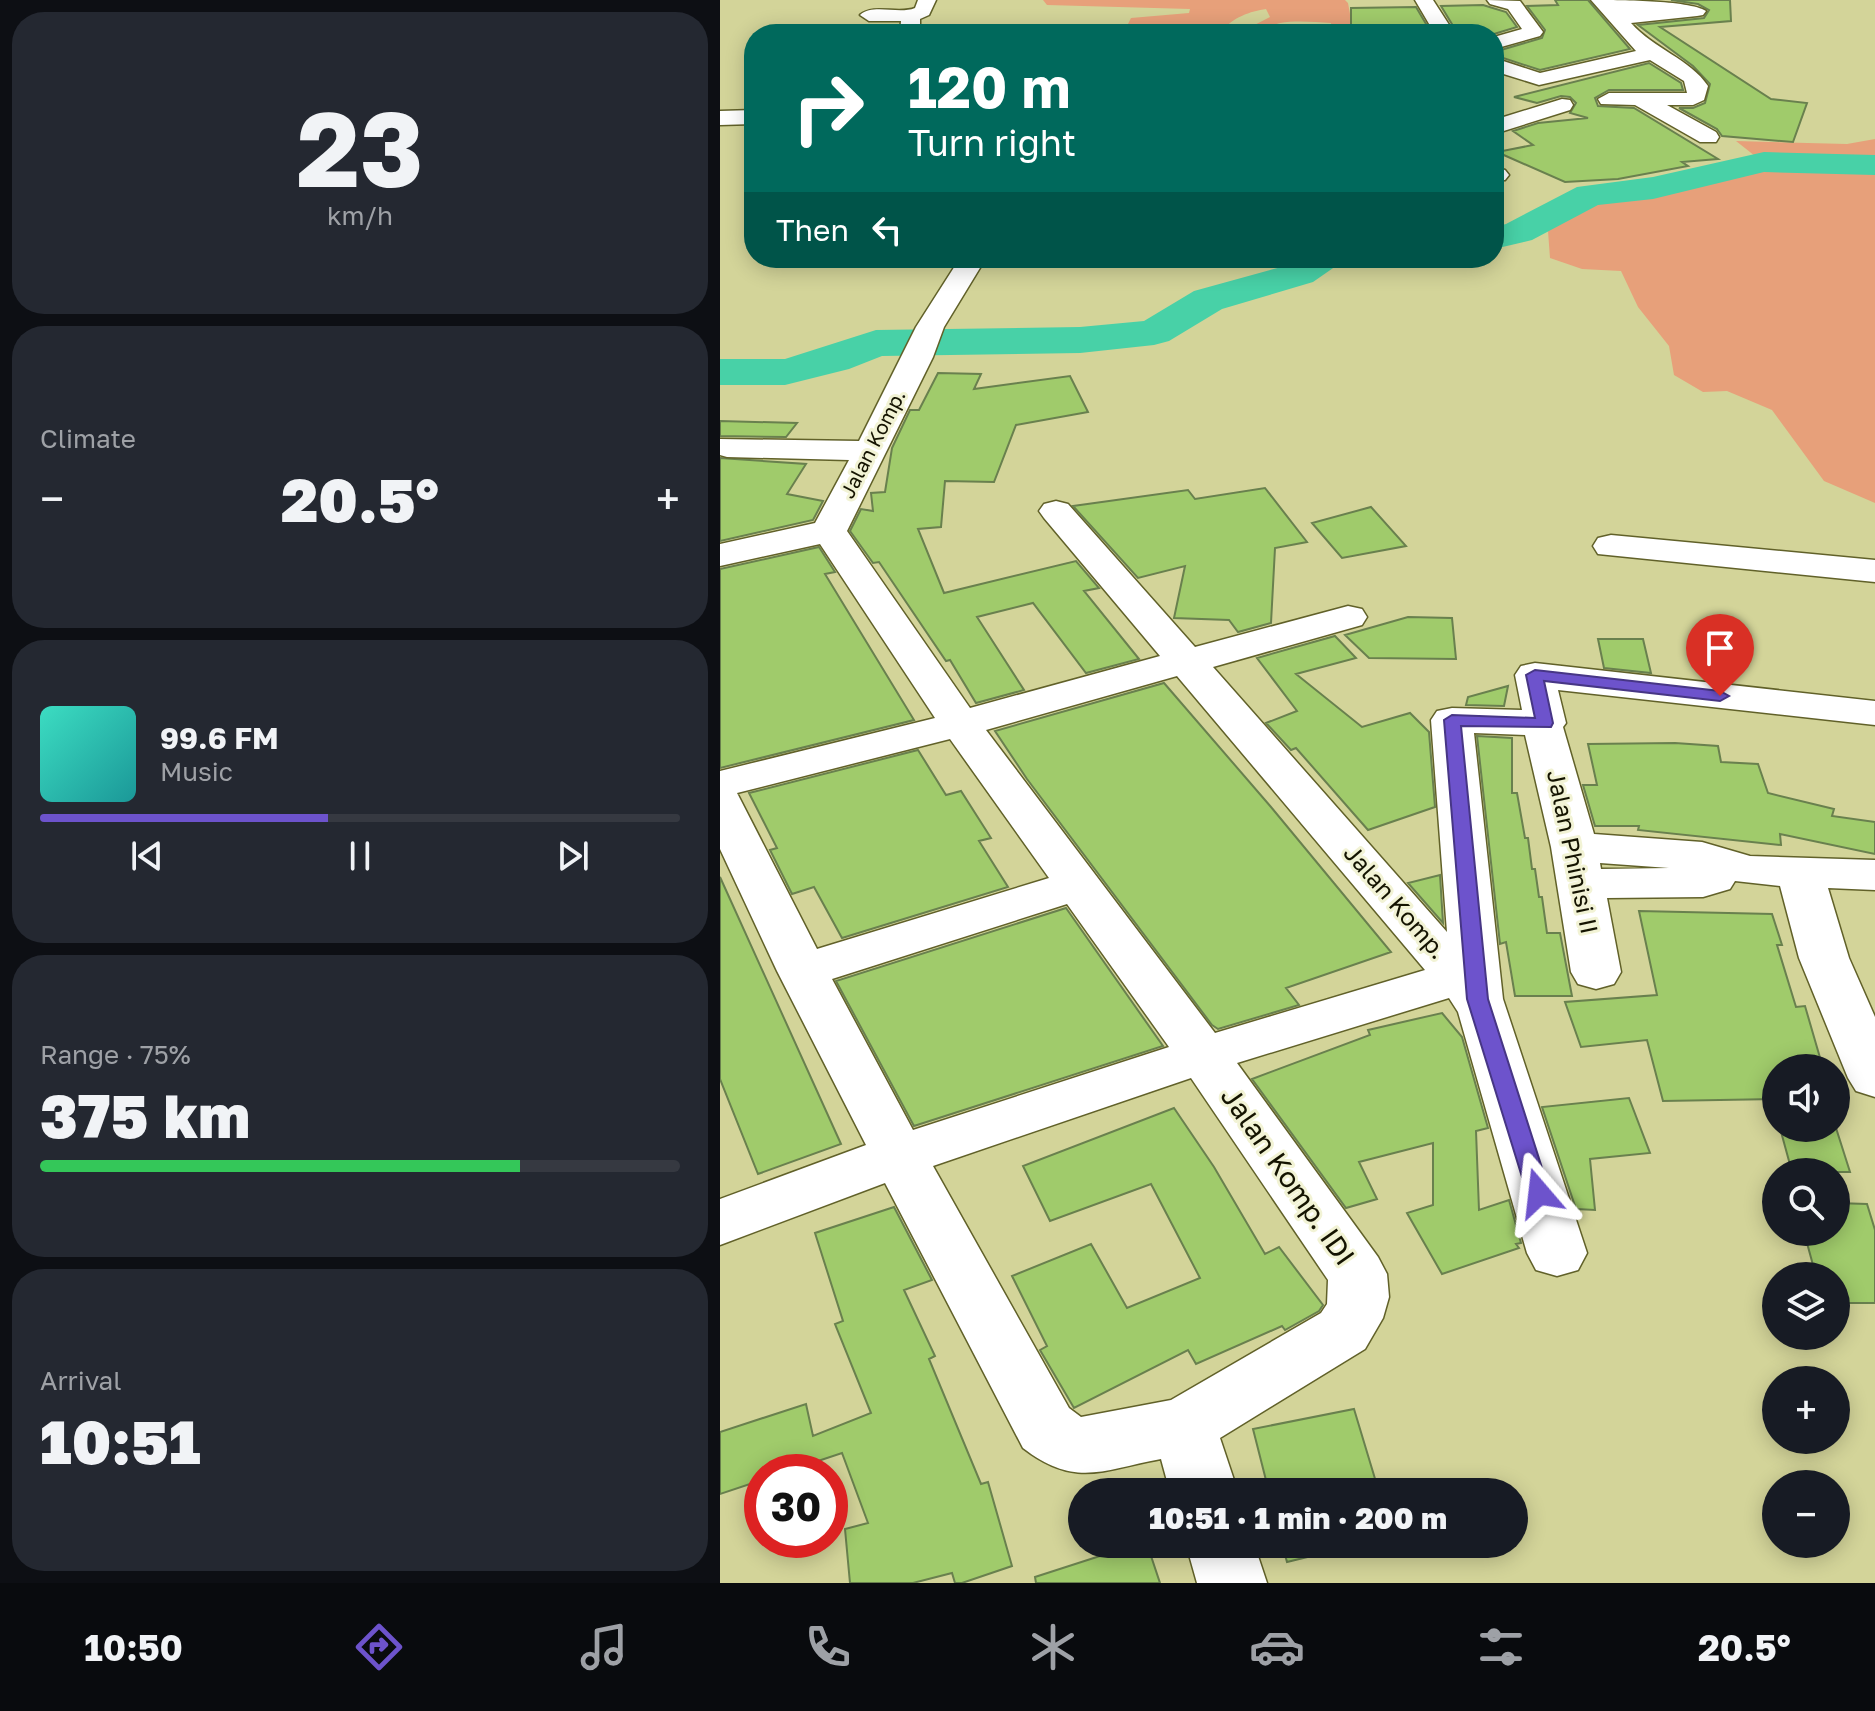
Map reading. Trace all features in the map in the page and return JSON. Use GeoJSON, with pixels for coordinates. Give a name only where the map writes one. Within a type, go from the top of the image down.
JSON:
{"type":"FeatureCollection","features":[{"type":"Feature","properties":{"kind":"street"},"geometry":{"type":"LineString","coordinates":[[911,24],[923,11],[927,0]]}},
{"type":"Feature","properties":{"kind":"street"},"geometry":{"type":"LineString","coordinates":[[1424,0],[1450,0]]}},
{"type":"Feature","properties":{"kind":"street"},"geometry":{"type":"LineString","coordinates":[[1424,0],[1439,24]]}},
{"type":"Feature","properties":{"kind":"street"},"geometry":{"type":"LineString","coordinates":[[1496,0],[1514,5],[1533,32],[1504,40]]}},
{"type":"Feature","properties":{"kind":"street"},"geometry":{"type":"LineString","coordinates":[[1608,9],[1647,49],[1692,77],[1698,86],[1697,96],[1693,99],[1609,99]]}},
{"type":"Feature","properties":{"kind":"street"},"geometry":{"type":"LineString","coordinates":[[869,15],[906,24]]}},
{"type":"Feature","properties":{"kind":"street"},"geometry":{"type":"LineString","coordinates":[[1504,68],[1534,78],[1548,78],[1647,49]]}},
{"type":"Feature","properties":{"kind":"street"},"geometry":{"type":"LineString","coordinates":[[1641,100],[1708,137]]}},
{"type":"Feature","properties":{"kind":"street"},"geometry":{"type":"LineString","coordinates":[[1504,124],[1562,105]]}},
{"type":"Feature","properties":{"kind":"street"},"geometry":{"type":"LineString","coordinates":[[720,118],[744,117]]}},
{"type":"Feature","properties":{"kind":"street","name":"Jalan Komp."},"geometry":{"type":"LineString","coordinates":[[829,531],[922,347],[967,268]]}},
{"type":"Feature","properties":{"kind":"street"},"geometry":{"type":"LineString","coordinates":[[727,447],[870,451]]}},
{"type":"Feature","properties":{"kind":"street","name":"Jalan Komp."},"geometry":{"type":"LineString","coordinates":[[720,1222],[897,1156],[1203,1055],[1468,988],[1056,511]]}},
{"type":"Feature","properties":{"kind":"street"},"geometry":{"type":"LineString","coordinates":[[720,555],[829,531],[960,724],[1203,1055]]}},
{"type":"Feature","properties":{"kind":"street"},"geometry":{"type":"LineString","coordinates":[[1611,546],[1875,571]]}},
{"type":"Feature","properties":{"kind":"street"},"geometry":{"type":"LineString","coordinates":[[720,784],[960,724],[1348,617]]}},
{"type":"Feature","properties":{"kind":"street"},"geometry":{"type":"LineString","coordinates":[[1557,1253],[1468,988],[1452,720],[1545,723],[1535,675],[1875,713]]}},
{"type":"Feature","properties":{"kind":"street","name":"Jalan Phinisi II"},"geometry":{"type":"LineString","coordinates":[[1546,733],[1578,866],[1596,972]]}},
{"type":"Feature","properties":{"kind":"street"},"geometry":{"type":"LineString","coordinates":[[720,801],[802,971],[897,1156],[1046,1428],[1069,1445],[1080,1446],[1184,1426],[1200,1478]]}},
{"type":"Feature","properties":{"kind":"street"},"geometry":{"type":"LineString","coordinates":[[1578,866],[1703,882],[1747,870],[1875,875]]}},
{"type":"Feature","properties":{"kind":"street"},"geometry":{"type":"LineString","coordinates":[[1800,872],[1824,958],[1875,1078]]}},
{"type":"Feature","properties":{"kind":"street"},"geometry":{"type":"LineString","coordinates":[[802,971],[1077,885]]}},
{"type":"Feature","properties":{"kind":"street","name":"Jalan Komp. IDI"},"geometry":{"type":"LineString","coordinates":[[1184,1426],[1343,1331],[1353,1318],[1360,1286],[1357,1274],[1203,1055]]}},
{"type":"Feature","properties":{"kind":"street"},"geometry":{"type":"LineString","coordinates":[[1224,1558],[1232,1583]]}},
{"type":"Feature","properties":{"kind":"shaded area"},"geometry":{"type":"Polygon","coordinates":[[[1043,0],[1345,0],[1350,14],[1387,15],[1390,24],[1299,21],[1256,24],[1270,17],[1266,9],[1254,11],[1229,24],[1128,24],[1131,18],[1189,13],[1190,9],[1047,5],[1043,0]]]}},
{"type":"Feature","properties":{"kind":"shaded area"},"geometry":{"type":"Polygon","coordinates":[[[1875,139],[1875,503],[1824,481],[1772,410],[1727,391],[1703,392],[1674,375],[1669,346],[1638,307],[1621,271],[1582,269],[1550,258],[1548,231],[1600,197],[1663,190],[1755,156],[1736,141],[1847,144],[1875,139]]]}},
{"type":"Feature","properties":{"kind":"building"},"geometry":{"type":"Polygon","coordinates":[[[1555,0],[1588,0],[1630,49],[1540,70],[1504,58],[1504,49],[1542,38],[1545,30],[1527,6],[1558,5],[1555,0]]]}},
{"type":"Feature","properties":{"kind":"building"},"geometry":{"type":"Polygon","coordinates":[[[1671,0],[1730,0],[1731,21],[1660,27],[1771,99],[1807,103],[1793,142],[1722,136],[1717,129],[1679,108],[1693,108],[1705,103],[1710,84],[1693,66],[1638,25],[1704,18],[1709,10],[1698,4],[1671,0]]]}},
{"type":"Feature","properties":{"kind":"building"},"geometry":{"type":"Polygon","coordinates":[[[1483,5],[1506,12],[1517,27],[1504,31],[1504,24],[1452,24],[1441,6],[1483,5]]]}},
{"type":"Feature","properties":{"kind":"building"},"geometry":{"type":"Polygon","coordinates":[[[1416,7],[1426,24],[1351,24],[1351,8],[1416,7]]]}},
{"type":"Feature","properties":{"kind":"building"},"geometry":{"type":"Polygon","coordinates":[[[1649,63],[1681,83],[1683,90],[1609,90],[1595,98],[1598,106],[1634,108],[1718,159],[1682,162],[1688,166],[1618,179],[1565,182],[1504,155],[1504,151],[1533,145],[1513,131],[1538,123],[1588,118],[1570,113],[1576,103],[1570,97],[1561,96],[1537,103],[1514,97],[1649,63]]]}},
{"type":"Feature","properties":{"kind":"building"},"geometry":{"type":"Polygon","coordinates":[[[938,373],[981,374],[974,389],[1070,376],[1088,412],[1016,425],[994,482],[945,481],[941,527],[918,529],[944,593],[1076,561],[1099,588],[1084,591],[1139,659],[1086,673],[1033,603],[977,617],[1024,690],[976,703],[950,660],[946,661],[879,562],[873,563],[850,531],[861,509],[873,511],[871,493],[885,492],[892,448],[910,410],[919,410],[938,373]]]}},
{"type":"Feature","properties":{"kind":"building"},"geometry":{"type":"Polygon","coordinates":[[[720,421],[797,423],[786,437],[720,436],[720,421]]]}},
{"type":"Feature","properties":{"kind":"building"},"geometry":{"type":"Polygon","coordinates":[[[720,458],[806,464],[787,494],[823,501],[813,520],[720,541],[720,458]]]}},
{"type":"Feature","properties":{"kind":"building"},"geometry":{"type":"Polygon","coordinates":[[[1265,488],[1307,542],[1275,548],[1271,623],[1238,632],[1229,620],[1174,618],[1185,566],[1138,578],[1073,506],[1188,490],[1195,499],[1265,488]]]}},
{"type":"Feature","properties":{"kind":"building"},"geometry":{"type":"Polygon","coordinates":[[[1371,507],[1406,546],[1342,558],[1312,523],[1371,507]]]}},
{"type":"Feature","properties":{"kind":"building"},"geometry":{"type":"Polygon","coordinates":[[[819,547],[835,572],[825,574],[914,720],[720,768],[720,569],[819,547]]]}},
{"type":"Feature","properties":{"kind":"building"},"geometry":{"type":"Polygon","coordinates":[[[1408,617],[1452,618],[1456,659],[1369,658],[1345,635],[1408,617]]]}},
{"type":"Feature","properties":{"kind":"building"},"geometry":{"type":"Polygon","coordinates":[[[1335,636],[1356,658],[1296,674],[1362,727],[1410,713],[1429,732],[1435,807],[1368,830],[1296,748],[1291,750],[1266,723],[1297,711],[1257,658],[1335,636]]]}},
{"type":"Feature","properties":{"kind":"building"},"geometry":{"type":"Polygon","coordinates":[[[1598,639],[1643,639],[1651,673],[1604,668],[1598,639]]]}},
{"type":"Feature","properties":{"kind":"building"},"geometry":{"type":"Polygon","coordinates":[[[1164,683],[1391,952],[1286,988],[1299,1005],[1218,1029],[1212,1025],[1027,779],[995,731],[1164,683]]]}},
{"type":"Feature","properties":{"kind":"building"},"geometry":{"type":"Polygon","coordinates":[[[1508,686],[1504,706],[1466,705],[1468,697],[1508,686]]]}},
{"type":"Feature","properties":{"kind":"building"},"geometry":{"type":"Polygon","coordinates":[[[1477,736],[1512,738],[1512,793],[1517,793],[1532,869],[1535,869],[1539,897],[1542,897],[1547,933],[1560,933],[1572,996],[1515,996],[1506,942],[1500,944],[1477,736]]]}},
{"type":"Feature","properties":{"kind":"building"},"geometry":{"type":"Polygon","coordinates":[[[1588,744],[1718,746],[1721,762],[1758,764],[1768,793],[1834,809],[1832,816],[1875,822],[1875,854],[1780,834],[1781,845],[1638,830],[1639,826],[1595,826],[1583,785],[1597,785],[1588,744]]]}},
{"type":"Feature","properties":{"kind":"building"},"geometry":{"type":"Polygon","coordinates":[[[918,750],[946,795],[961,791],[991,838],[979,841],[1008,887],[842,938],[814,887],[792,894],[770,850],[777,848],[749,793],[918,750]]]}},
{"type":"Feature","properties":{"kind":"building"},"geometry":{"type":"Polygon","coordinates":[[[1440,875],[1443,923],[1408,883],[1440,875]]]}},
{"type":"Feature","properties":{"kind":"building"},"geometry":{"type":"Polygon","coordinates":[[[720,877],[841,1144],[758,1174],[720,1079],[720,877]]]}},
{"type":"Feature","properties":{"kind":"building"},"geometry":{"type":"Polygon","coordinates":[[[1066,908],[1163,1046],[914,1126],[836,981],[1066,908]]]}},
{"type":"Feature","properties":{"kind":"building"},"geometry":{"type":"Polygon","coordinates":[[[1639,911],[1772,914],[1782,945],[1777,945],[1796,1007],[1805,1006],[1819,1054],[1762,1054],[1762,1099],[1663,1101],[1647,1040],[1581,1047],[1565,1002],[1657,995],[1639,911]]]}},
{"type":"Feature","properties":{"kind":"building"},"geometry":{"type":"Polygon","coordinates":[[[1442,1013],[1462,1037],[1488,1128],[1476,1131],[1479,1210],[1509,1200],[1521,1243],[1516,1244],[1519,1248],[1442,1274],[1407,1213],[1433,1205],[1433,1143],[1359,1162],[1377,1199],[1346,1208],[1252,1079],[1370,1035],[1368,1030],[1442,1013]]]}},
{"type":"Feature","properties":{"kind":"building"},"geometry":{"type":"Polygon","coordinates":[[[1629,1098],[1650,1153],[1590,1159],[1595,1210],[1576,1209],[1542,1107],[1629,1098]]]}},
{"type":"Feature","properties":{"kind":"building"},"geometry":{"type":"Polygon","coordinates":[[[1174,1108],[1214,1167],[1265,1254],[1279,1247],[1323,1305],[1319,1311],[1285,1330],[1282,1326],[1196,1364],[1188,1350],[1074,1408],[1040,1350],[1047,1346],[1012,1276],[1091,1244],[1127,1308],[1200,1278],[1151,1184],[1050,1221],[1023,1166],[1174,1108]]]}},
{"type":"Feature","properties":{"kind":"building"},"geometry":{"type":"Polygon","coordinates":[[[1784,1142],[1840,1142],[1846,1158],[1788,1158],[1784,1142]]]}},
{"type":"Feature","properties":{"kind":"building"},"geometry":{"type":"Polygon","coordinates":[[[1850,1203],[1867,1204],[1875,1230],[1875,1303],[1850,1303],[1850,1262],[1812,1262],[1808,1246],[1850,1246],[1850,1203]]]}},
{"type":"Feature","properties":{"kind":"building"},"geometry":{"type":"Polygon","coordinates":[[[894,1207],[932,1280],[904,1290],[935,1356],[929,1359],[981,1484],[988,1482],[1012,1566],[962,1583],[955,1583],[952,1573],[913,1583],[850,1583],[848,1528],[868,1523],[848,1469],[848,1454],[744,1454],[744,1486],[720,1494],[720,1432],[806,1404],[813,1436],[871,1413],[835,1324],[843,1321],[815,1233],[894,1207]]]}},
{"type":"Feature","properties":{"kind":"building"},"geometry":{"type":"Polygon","coordinates":[[[1354,1409],[1375,1478],[1265,1478],[1253,1429],[1354,1409]]]}},
{"type":"Feature","properties":{"kind":"building"},"geometry":{"type":"Polygon","coordinates":[[[1094,1558],[1152,1558],[1160,1583],[1036,1583],[1035,1577],[1094,1558]]]}},
{"type":"Feature","properties":{"kind":"waterway"},"geometry":{"type":"LineString","coordinates":[[1504,236],[1519,232],[1590,195],[1653,188],[1764,162],[1875,165]]}},
{"type":"Feature","properties":{"kind":"waterway"},"geometry":{"type":"LineString","coordinates":[[720,372],[785,372],[834,360],[876,343],[1080,340],[1154,332],[1208,300],[1299,274],[1308,268]]}},
{"type":"Feature","properties":{"kind":"route"},"geometry":{"type":"LineString","coordinates":[[1539,1193],[1478,999],[1452,720],[1545,723],[1535,675],[1720,696]]}}]}
